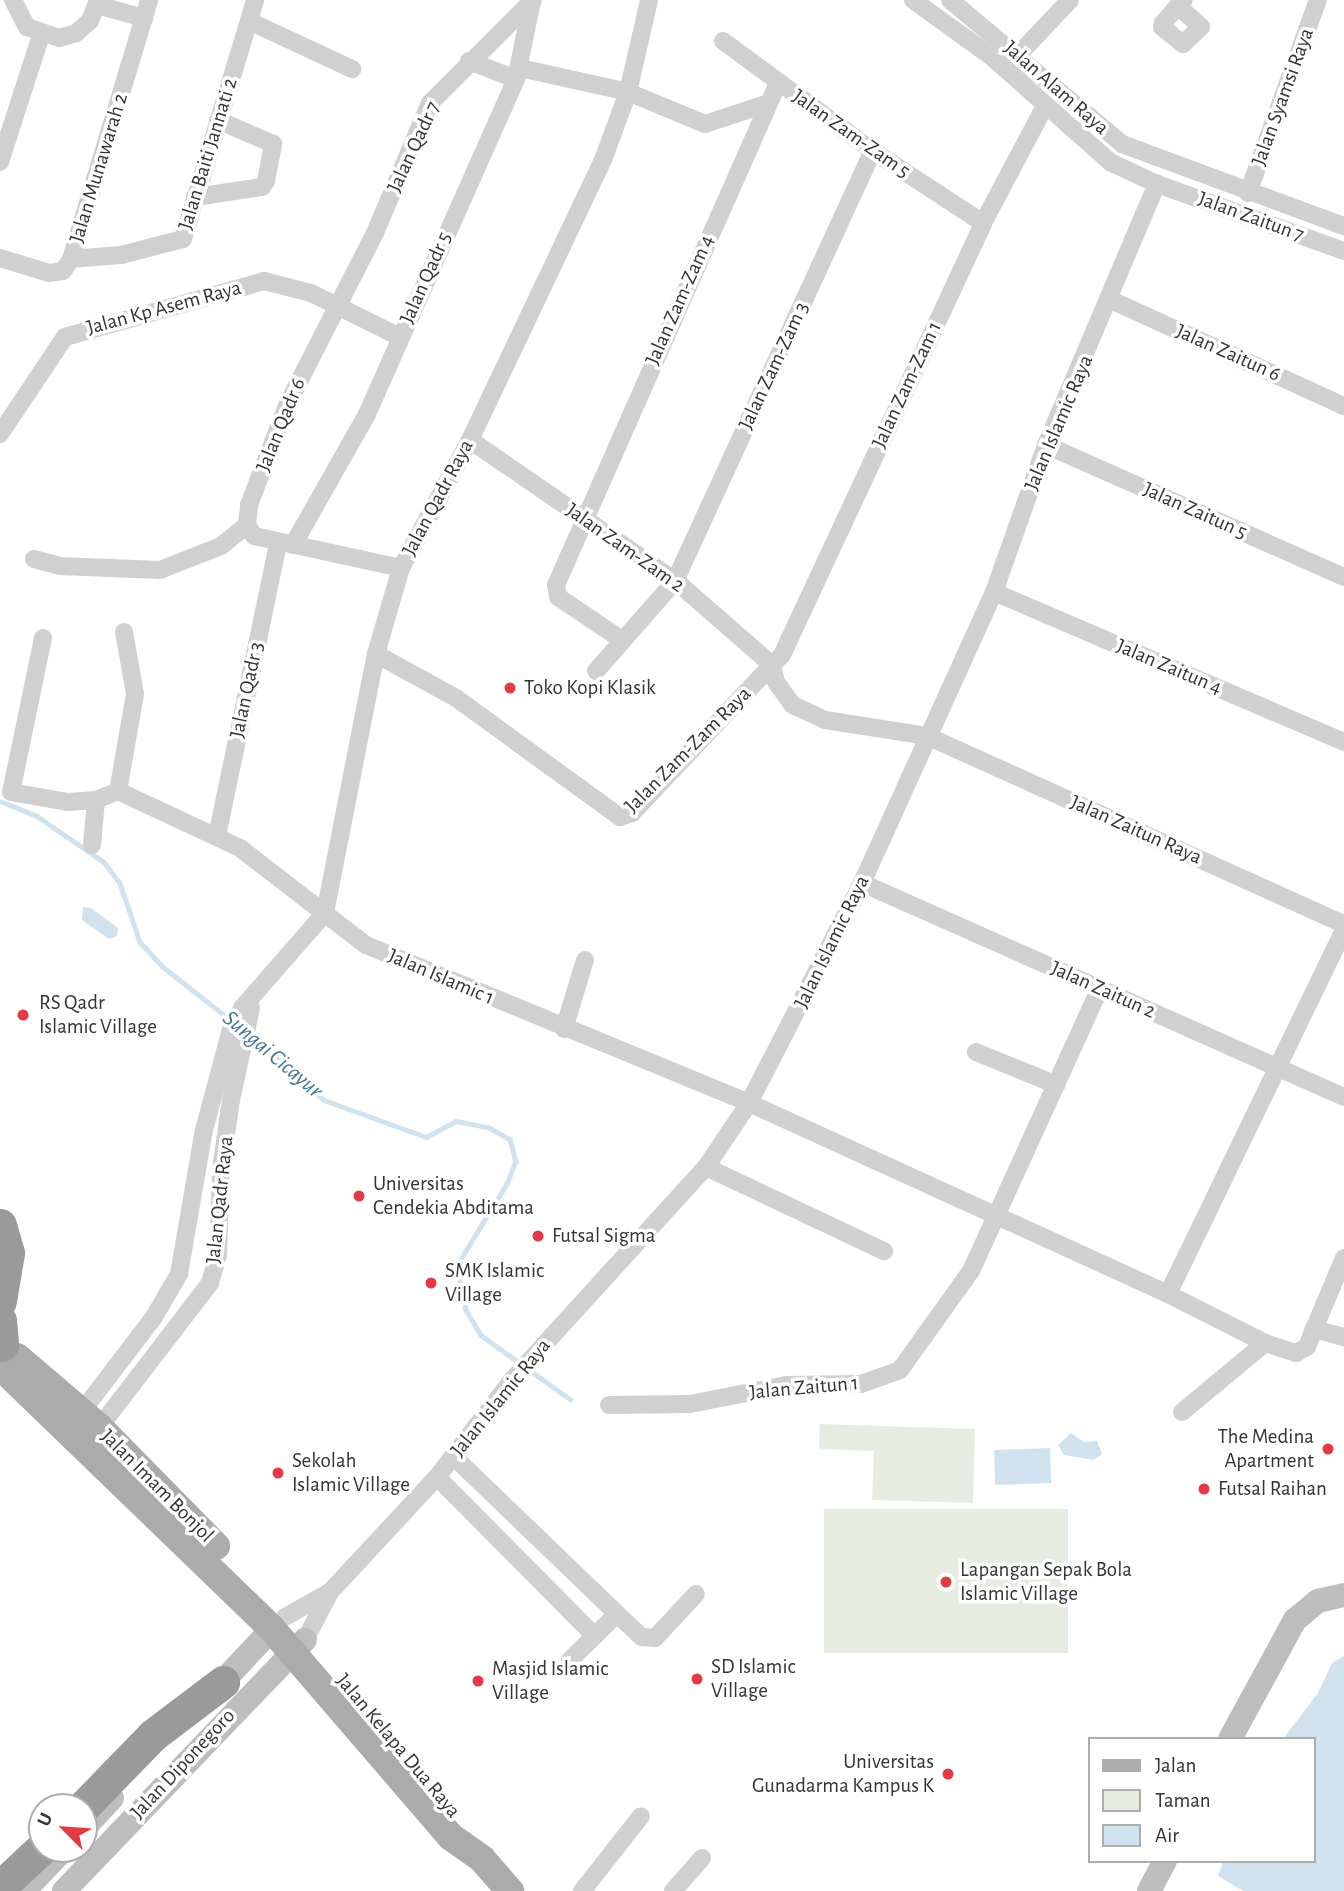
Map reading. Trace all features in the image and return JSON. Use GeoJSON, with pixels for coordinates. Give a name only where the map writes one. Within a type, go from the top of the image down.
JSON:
{"type":"FeatureCollection","features":[{"type":"Feature","properties":{"kind":"highway"},"geometry":{"type":"LineString","coordinates":[[0,1225],[8,1253],[0,1290]]}},
{"type":"Feature","properties":{"kind":"highway"},"geometry":{"type":"LineString","coordinates":[[96,1793],[153,1735],[223,1682]]}},
{"type":"Feature","properties":{"kind":"highway"},"geometry":{"type":"LineString","coordinates":[[0,1887],[28,1861]]}},
{"type":"Feature","properties":{"kind":"main road","name":"Jalan Imam Bonjol"},"geometry":{"type":"LineString","coordinates":[[1,1344],[298,1646]]}},
{"type":"Feature","properties":{"kind":"main road","name":"Jalan Kelapa Dua Raya"},"geometry":{"type":"LineString","coordinates":[[298,1646],[394,1755],[463,1823],[482,1859],[510,1891]]}},
{"type":"Feature","properties":{"kind":"street"},"geometry":{"type":"LineString","coordinates":[[13,0],[27,27],[41,36],[59,38],[76,33],[90,21],[97,2],[144,18]]}},
{"type":"Feature","properties":{"kind":"street","name":"Jalan Munawarah 2"},"geometry":{"type":"LineString","coordinates":[[0,258],[49,273],[63,271],[71,259],[149,0]]}},
{"type":"Feature","properties":{"kind":"street","name":"Jalan Baiti Jannati 2"},"geometry":{"type":"LineString","coordinates":[[71,259],[121,255],[176,243],[183,239],[256,0]]}},
{"type":"Feature","properties":{"kind":"street","name":"Jalan Qadr Raya"},"geometry":{"type":"LineString","coordinates":[[83,1429],[179,1274],[204,1130],[236,1033],[248,1006],[325,913],[376,654],[401,568],[470,440],[603,160],[628,92],[649,0]]}},
{"type":"Feature","properties":{"kind":"street","name":"Jalan Alam Raya"},"geometry":{"type":"LineString","coordinates":[[950,0],[1019,54],[1122,144],[1248,193],[1344,226]]}},
{"type":"Feature","properties":{"kind":"street"},"geometry":{"type":"LineString","coordinates":[[1019,54],[1070,0]]}},
{"type":"Feature","properties":{"kind":"street","name":"Jalan Qadr 7"},"geometry":{"type":"LineString","coordinates":[[331,312],[375,233],[430,103],[533,1]]}},
{"type":"Feature","properties":{"kind":"street","name":"Jalan Qadr 5"},"geometry":{"type":"LineString","coordinates":[[286,545],[367,414],[518,73],[533,1]]}},
{"type":"Feature","properties":{"kind":"street","name":"Jalan Syamsi Raya"},"geometry":{"type":"LineString","coordinates":[[1248,193],[1315,2]]}},
{"type":"Feature","properties":{"kind":"street","name":"Jalan Zaitun 7"},"geometry":{"type":"LineString","coordinates":[[925,3],[993,58],[1110,162],[1157,184],[1344,251]]}},
{"type":"Feature","properties":{"kind":"street"},"geometry":{"type":"LineString","coordinates":[[249,21],[352,69]]}},
{"type":"Feature","properties":{"kind":"street"},"geometry":{"type":"LineString","coordinates":[[0,162],[41,36]]}},
{"type":"Feature","properties":{"kind":"street","name":"Jalan Zam-Zam 5"},"geometry":{"type":"LineString","coordinates":[[723,41],[873,151],[983,223]]}},
{"type":"Feature","properties":{"kind":"street"},"geometry":{"type":"LineString","coordinates":[[470,61],[518,73],[628,92],[712,124],[766,104]]}},
{"type":"Feature","properties":{"kind":"street","name":"Jalan Zam-Zam 4"},"geometry":{"type":"LineString","coordinates":[[622,640],[556,593],[584,519],[766,104],[778,83]]}},
{"type":"Feature","properties":{"kind":"street","name":"Jalan Zam-Zam 1"},"geometry":{"type":"LineString","coordinates":[[772,665],[782,655],[983,223],[1045,106]]}},
{"type":"Feature","properties":{"kind":"street"},"geometry":{"type":"LineString","coordinates":[[195,197],[262,187],[266,181],[273,144],[218,120]]}},
{"type":"Feature","properties":{"kind":"street","name":"Jalan Zam-Zam 3"},"geometry":{"type":"LineString","coordinates":[[596,671],[675,581],[873,151]]}},
{"type":"Feature","properties":{"kind":"street","name":"Jalan Islamic Raya"},"geometry":{"type":"LineString","coordinates":[[298,1646],[330,1592],[437,1477],[512,1380],[706,1167],[749,1103],[862,883],[994,592],[1046,445],[1111,300],[1157,184]]}},
{"type":"Feature","properties":{"kind":"street","name":"Jalan Kp Asem Raya"},"geometry":{"type":"LineString","coordinates":[[0,435],[60,342],[72,334],[264,281],[311,293],[331,312],[400,337]]}},
{"type":"Feature","properties":{"kind":"street","name":"Jalan Zaitun 6"},"geometry":{"type":"LineString","coordinates":[[1111,300],[1344,406]]}},
{"type":"Feature","properties":{"kind":"street","name":"Jalan Qadr 6"},"geometry":{"type":"LineString","coordinates":[[250,530],[249,505],[275,434],[331,312]]}},
{"type":"Feature","properties":{"kind":"street","name":"Jalan Zam-Zam 2"},"geometry":{"type":"LineString","coordinates":[[470,440],[675,581],[772,665]]}},
{"type":"Feature","properties":{"kind":"street","name":"Jalan Zaitun 5"},"geometry":{"type":"LineString","coordinates":[[1046,445],[1344,577]]}},
{"type":"Feature","properties":{"kind":"street"},"geometry":{"type":"LineString","coordinates":[[34,559],[60,566],[160,570],[221,546],[250,530],[286,545],[401,568]]}},
{"type":"Feature","properties":{"kind":"street","name":"Jalan Qadr 3"},"geometry":{"type":"LineString","coordinates":[[217,836],[286,545]]}},
{"type":"Feature","properties":{"kind":"street","name":"Jalan Zaitun 4"},"geometry":{"type":"LineString","coordinates":[[994,592],[1344,742]]}},
{"type":"Feature","properties":{"kind":"street"},"geometry":{"type":"LineString","coordinates":[[43,638],[11,792],[54,801],[96,800],[118,791],[135,694],[124,632]]}},
{"type":"Feature","properties":{"kind":"street","name":"Jalan Zam-Zam Raya"},"geometry":{"type":"LineString","coordinates":[[376,654],[456,698],[620,817],[632,813],[772,665]]}},
{"type":"Feature","properties":{"kind":"street","name":"Jalan Zam-Zam Raya"},"geometry":{"type":"LineString","coordinates":[[772,665],[776,682],[793,705],[825,720],[927,736]]}},
{"type":"Feature","properties":{"kind":"street","name":"Jalan Zaitun Raya"},"geometry":{"type":"LineString","coordinates":[[927,736],[1344,924]]}},
{"type":"Feature","properties":{"kind":"street","name":"Jalan Islamic 1"},"geometry":{"type":"LineString","coordinates":[[118,791],[217,836],[366,945],[564,1029]]}},
{"type":"Feature","properties":{"kind":"street"},"geometry":{"type":"LineString","coordinates":[[92,845],[96,800]]}},
{"type":"Feature","properties":{"kind":"street","name":"Jalan Zaitun 2"},"geometry":{"type":"LineString","coordinates":[[862,883],[1344,1097]]}},
{"type":"Feature","properties":{"kind":"street"},"geometry":{"type":"LineString","coordinates":[[1168,1294],[1280,1068],[1344,930]]}},
{"type":"Feature","properties":{"kind":"street"},"geometry":{"type":"LineString","coordinates":[[585,960],[564,1029],[749,1103],[1168,1294],[1265,1343],[1301,1352],[1314,1329],[1344,1258]]}},
{"type":"Feature","properties":{"kind":"street","name":"Jalan Zaitun 1"},"geometry":{"type":"LineString","coordinates":[[609,1405],[691,1404],[787,1385],[827,1387],[884,1379],[900,1370],[971,1271],[998,1217],[1100,988]]}},
{"type":"Feature","properties":{"kind":"street","name":"Jalan Qadr Raya"},"geometry":{"type":"LineString","coordinates":[[83,1429],[210,1283],[218,1255],[221,1170],[236,1033]]}},
{"type":"Feature","properties":{"kind":"street"},"geometry":{"type":"LineString","coordinates":[[976,1052],[1056,1085]]}},
{"type":"Feature","properties":{"kind":"street"},"geometry":{"type":"LineString","coordinates":[[706,1167],[884,1251]]}},
{"type":"Feature","properties":{"kind":"street"},"geometry":{"type":"LineString","coordinates":[[179,1274],[210,1283]]}},
{"type":"Feature","properties":{"kind":"street"},"geometry":{"type":"LineString","coordinates":[[1314,1329],[1344,1337]]}},
{"type":"Feature","properties":{"kind":"street"},"geometry":{"type":"LineString","coordinates":[[1182,1412],[1265,1343]]}},
{"type":"Feature","properties":{"kind":"street"},"geometry":{"type":"LineString","coordinates":[[453,1456],[642,1637],[654,1638],[696,1594]]}},
{"type":"Feature","properties":{"kind":"street"},"geometry":{"type":"LineString","coordinates":[[437,1477],[594,1635]]}},
{"type":"Feature","properties":{"kind":"street","name":"Jalan Islamic Raya"},"geometry":{"type":"LineString","coordinates":[[278,1623],[330,1592]]}},
{"type":"Feature","properties":{"kind":"street"},"geometry":{"type":"LineString","coordinates":[[1231,1737],[1295,1620],[1318,1601],[1344,1595]]}},
{"type":"Feature","properties":{"kind":"street"},"geometry":{"type":"LineString","coordinates":[[570,1660],[617,1614]]}},
{"type":"Feature","properties":{"kind":"street","name":"Jalan Diponegoro"},"geometry":{"type":"LineString","coordinates":[[98,1813],[278,1623]]}},
{"type":"Feature","properties":{"kind":"street","name":"Jalan Diponegoro"},"geometry":{"type":"LineString","coordinates":[[64,1891],[298,1646]]}},
{"type":"Feature","properties":{"kind":"street"},"geometry":{"type":"LineString","coordinates":[[582,1891],[641,1815]]}},
{"type":"Feature","properties":{"kind":"street"},"geometry":{"type":"LineString","coordinates":[[673,1891],[702,1858]]}},
{"type":"Feature","properties":{"kind":"street"},"geometry":{"type":"LineString","coordinates":[[24,1891],[51,1863]]}},
{"type":"Feature","properties":{"kind":"street"},"geometry":{"type":"LineString","coordinates":[[1149,1891],[1164,1863]]}},
{"type":"Feature","properties":{"kind":"green space"},"geometry":{"type":"Polygon","coordinates":[[[820,1424],[975,1429],[973,1503],[872,1500],[874,1451],[819,1449],[820,1424]]]}},
{"type":"Feature","properties":{"kind":"green space","name":"Lapangan Sepak Bola Islamic Village"},"geometry":{"type":"Polygon","coordinates":[[[824,1509],[1068,1509],[1068,1653],[824,1653],[824,1509]]]}},
{"type":"Feature","properties":{"kind":"water"},"geometry":{"type":"Polygon","coordinates":[[[83,907],[91,908],[118,928],[117,936],[109,939],[82,920],[83,907]]]}},
{"type":"Feature","properties":{"kind":"water"},"geometry":{"type":"Polygon","coordinates":[[[1071,1433],[1084,1442],[1097,1441],[1102,1454],[1094,1460],[1064,1455],[1058,1445],[1071,1433]]]}},
{"type":"Feature","properties":{"kind":"water"},"geometry":{"type":"Polygon","coordinates":[[[1050,1448],[1051,1483],[995,1485],[994,1450],[1050,1448]]]}},
{"type":"Feature","properties":{"kind":"water"},"geometry":{"type":"Polygon","coordinates":[[[1344,1656],[1344,1891],[1243,1891],[1218,1876],[1222,1863],[1316,1863],[1316,1737],[1285,1737],[1318,1693],[1332,1663],[1344,1656]]]}},
{"type":"Feature","properties":{"kind":"waterway","name":"Sungai Cicayur"},"geometry":{"type":"LineString","coordinates":[[0,801],[37,816],[104,862],[120,883],[140,942],[162,966],[232,1021]]}},
{"type":"Feature","properties":{"kind":"waterway","name":"Sungai Cicayur"},"geometry":{"type":"LineString","coordinates":[[250,1035],[324,1100],[426,1137],[456,1121],[488,1127],[510,1139],[516,1161],[507,1184],[457,1266],[466,1310],[481,1335],[521,1364]]}},
{"type":"Feature","properties":{"kind":"waterway","name":"Sungai Cicayur"},"geometry":{"type":"LineString","coordinates":[[528,1369],[570,1399]]}},
{"type":"Feature","properties":{"kind":"place","name":"Toko Kopi Klasik"},"geometry":{"type":"Point","coordinates":[510,688]}},
{"type":"Feature","properties":{"kind":"place","name":"RS Qadr Islamic Village"},"geometry":{"type":"Point","coordinates":[23,1015]}},
{"type":"Feature","properties":{"kind":"place","name":"Universitas Cendekia Abditama"},"geometry":{"type":"Point","coordinates":[359,1196]}},
{"type":"Feature","properties":{"kind":"place","name":"Futsal Sigma"},"geometry":{"type":"Point","coordinates":[538,1236]}},
{"type":"Feature","properties":{"kind":"place","name":"SMK Islamic Village"},"geometry":{"type":"Point","coordinates":[431,1283]}},
{"type":"Feature","properties":{"kind":"place","name":"The Medina Apartment"},"geometry":{"type":"Point","coordinates":[1328,1449]}},
{"type":"Feature","properties":{"kind":"place","name":"Sekolah Islamic Village"},"geometry":{"type":"Point","coordinates":[278,1473]}},
{"type":"Feature","properties":{"kind":"place","name":"Futsal Raihan"},"geometry":{"type":"Point","coordinates":[1204,1489]}},
{"type":"Feature","properties":{"kind":"place","name":"Lapangan Sepak Bola Islamic Village"},"geometry":{"type":"Point","coordinates":[946,1582]}},
{"type":"Feature","properties":{"kind":"place","name":"SD Islamic Village"},"geometry":{"type":"Point","coordinates":[697,1679]}},
{"type":"Feature","properties":{"kind":"place","name":"Masjid Islamic Village"},"geometry":{"type":"Point","coordinates":[478,1681]}},
{"type":"Feature","properties":{"kind":"place","name":"Universitas Gunadarma Kampus K"},"geometry":{"type":"Point","coordinates":[948,1774]}}]}
